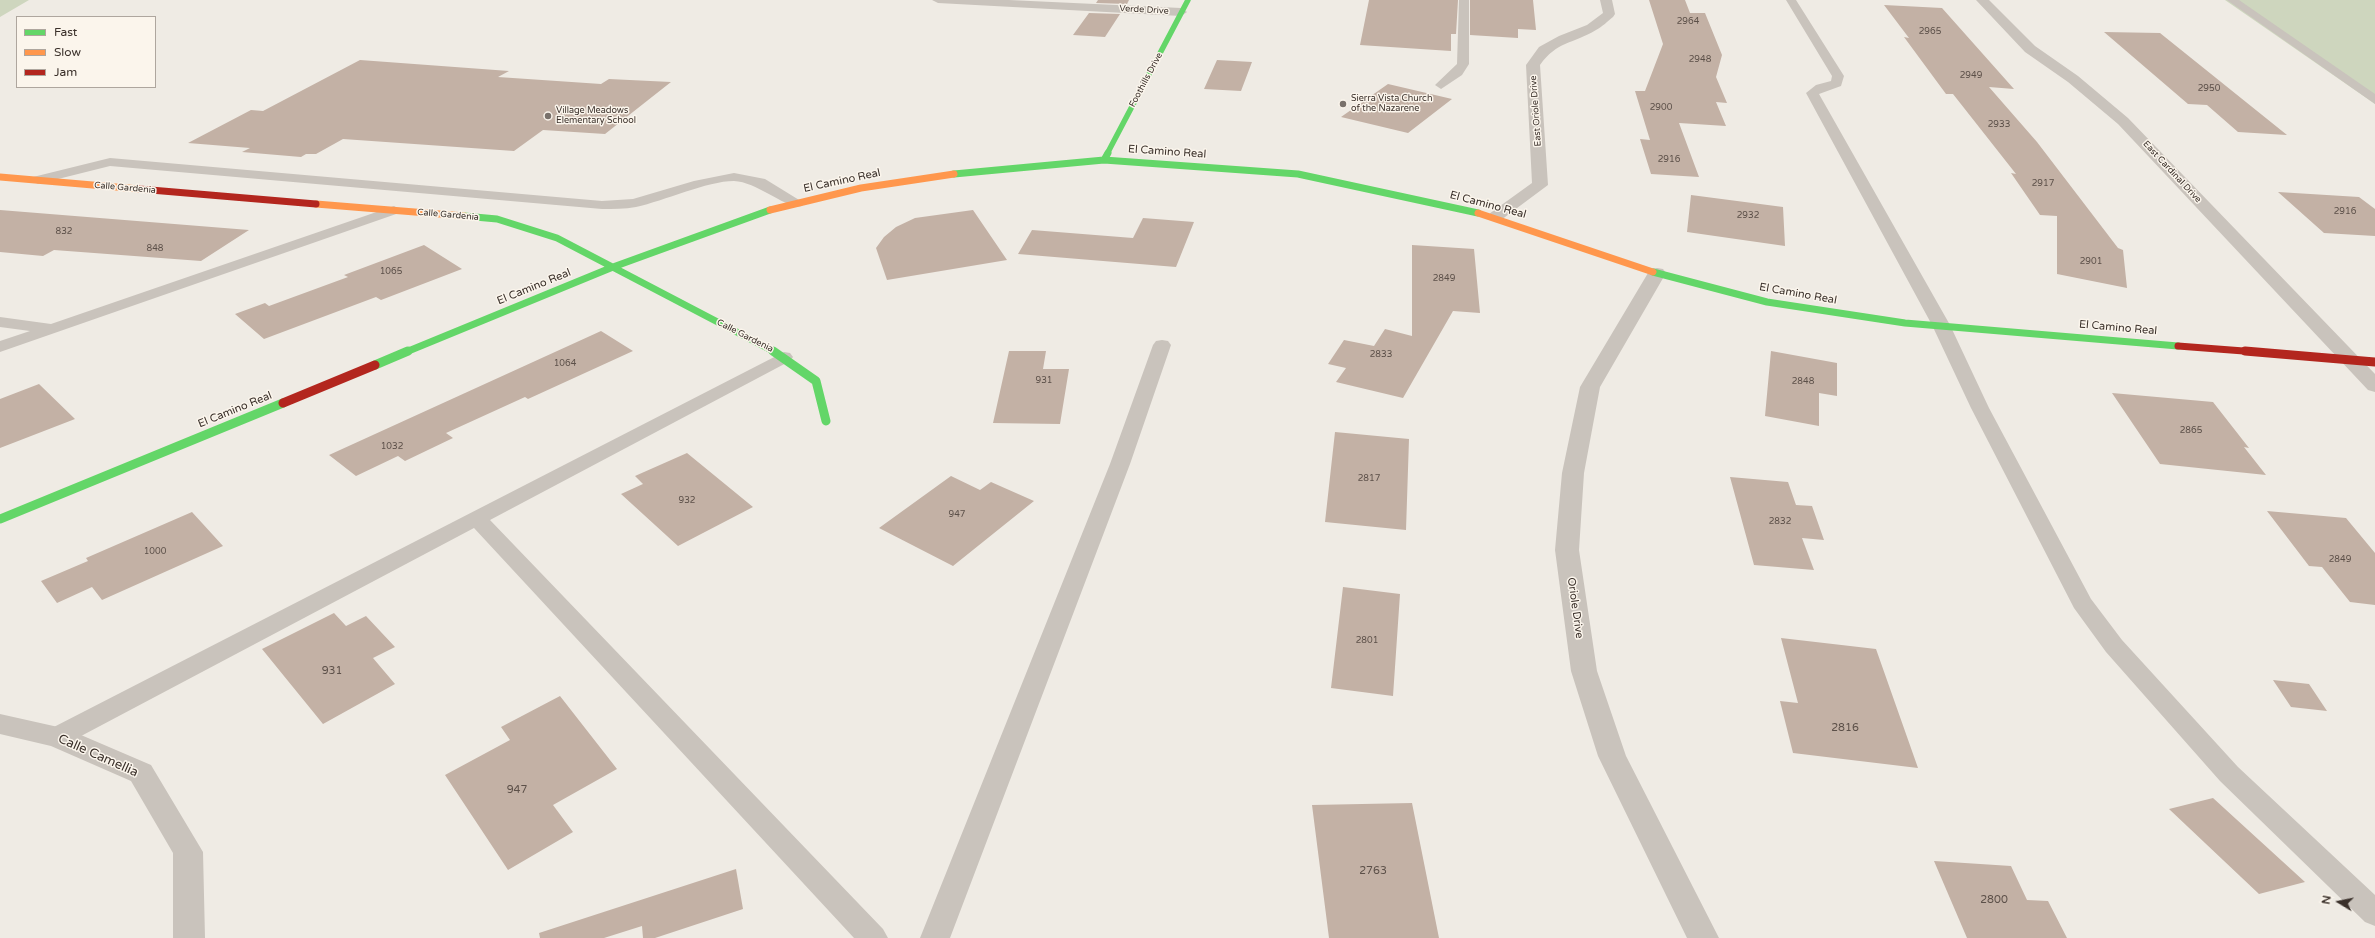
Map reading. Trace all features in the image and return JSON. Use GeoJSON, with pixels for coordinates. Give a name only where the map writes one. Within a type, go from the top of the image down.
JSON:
{"type":"FeatureCollection","features":[{"type":"Feature","properties":{"kind":"street","name":"Verde Drive"},"geometry":{"type":"LineString","coordinates":[[938,0],[1052,3],[1181,12]]}},
{"type":"Feature","properties":{"kind":"street","name":"Foothills Drive"},"geometry":{"type":"LineString","coordinates":[[1104,160],[1188,0]]}},
{"type":"Feature","properties":{"kind":"street","name":"East Oriole Drive"},"geometry":{"type":"LineString","coordinates":[[1495,217],[1540,185],[1533,65],[1544,50],[1563,39],[1592,28],[1609,14],[1606,0]]}},
{"type":"Feature","properties":{"kind":"street","name":"East Cardinal Drive"},"geometry":{"type":"LineString","coordinates":[[1982,0],[2030,49],[2072,79],[2123,121],[2375,386]]}},
{"type":"Feature","properties":{"kind":"street","name":"El Camino Real"},"geometry":{"type":"LineString","coordinates":[[0,520],[613,268],[760,212],[833,193],[928,176],[1104,160],[1298,174],[1495,217],[1657,273],[1767,302],[1905,323],[2375,362]]}},
{"type":"Feature","properties":{"kind":"street","name":"Calle Gardenia"},"geometry":{"type":"LineString","coordinates":[[0,177],[497,219],[557,238],[784,357],[816,381],[826,422]]}},
{"type":"Feature","properties":{"kind":"street","name":"Oriole Drive"},"geometry":{"type":"LineString","coordinates":[[1657,273],[1590,387],[1573,473],[1567,550],[1584,671],[1612,756],[1703,938]]}},
{"type":"Feature","properties":{"kind":"street","name":"Calle Camellia"},"geometry":{"type":"LineString","coordinates":[[0,724],[57,737],[141,773],[188,852],[190,938]]}},
{"type":"Feature","properties":{"kind":"lane"},"geometry":{"type":"LineString","coordinates":[[1441,85],[1458,72],[1463,64],[1464,0]]}},
{"type":"Feature","properties":{"kind":"lane"},"geometry":{"type":"LineString","coordinates":[[1791,0],[1838,76],[1838,83],[1820,88],[1812,93],[1941,326],[1980,408],[2082,603],[2114,646],[2229,774],[2375,913]]}},
{"type":"Feature","properties":{"kind":"lane"},"geometry":{"type":"LineString","coordinates":[[2232,0],[2375,100]]}},
{"type":"Feature","properties":{"kind":"lane"},"geometry":{"type":"LineString","coordinates":[[38,180],[110,162],[602,205],[634,203],[699,184],[734,177],[760,182],[797,203]]}},
{"type":"Feature","properties":{"kind":"lane"},"geometry":{"type":"LineString","coordinates":[[0,347],[394,210]]}},
{"type":"Feature","properties":{"kind":"lane"},"geometry":{"type":"LineString","coordinates":[[0,322],[54,328]]}},
{"type":"Feature","properties":{"kind":"lane"},"geometry":{"type":"LineString","coordinates":[[935,938],[1120,464],[1162,345]]}},
{"type":"Feature","properties":{"kind":"lane"},"geometry":{"type":"LineString","coordinates":[[57,737],[478,519],[784,357]]}},
{"type":"Feature","properties":{"kind":"lane"},"geometry":{"type":"LineString","coordinates":[[478,519],[873,938]]}},
{"type":"Feature","properties":{"kind":"green space"},"geometry":{"type":"Polygon","coordinates":[[[0,0],[29,0],[0,17],[0,0]]]}},
{"type":"Feature","properties":{"kind":"green space"},"geometry":{"type":"Polygon","coordinates":[[[2225,0],[2375,0],[2375,104],[2225,0]]]}},
{"type":"Feature","properties":{"kind":"building"},"geometry":{"type":"Polygon","coordinates":[[[1098,0],[1129,0],[1127,4],[1096,3],[1098,0]]]}},
{"type":"Feature","properties":{"kind":"building"},"geometry":{"type":"Polygon","coordinates":[[[1369,0],[1458,0],[1456,34],[1451,34],[1451,51],[1360,45],[1369,0]]]}},
{"type":"Feature","properties":{"kind":"building"},"geometry":{"type":"Polygon","coordinates":[[[1470,0],[1533,0],[1536,30],[1518,29],[1518,38],[1470,35],[1470,0]]]}},
{"type":"Feature","properties":{"kind":"building"},"geometry":{"type":"Polygon","coordinates":[[[1649,0],[1685,0],[1690,13],[1705,13],[1722,55],[1716,77],[1727,103],[1716,102],[1726,126],[1679,123],[1699,177],[1651,174],[1640,139],[1650,140],[1635,91],[1645,91],[1663,44],[1649,0]]]}},
{"type":"Feature","properties":{"kind":"building"},"geometry":{"type":"Polygon","coordinates":[[[1884,5],[1942,8],[2014,89],[1989,87],[2037,142],[2118,248],[2123,250],[2127,288],[2057,274],[2057,216],[2040,215],[2011,173],[2016,174],[1953,94],[1946,94],[1904,37],[1909,38],[1884,5]]]}},
{"type":"Feature","properties":{"kind":"building"},"geometry":{"type":"Polygon","coordinates":[[[1089,13],[1120,14],[1105,37],[1073,35],[1089,13]]]}},
{"type":"Feature","properties":{"kind":"building"},"geometry":{"type":"Polygon","coordinates":[[[2104,32],[2160,33],[2287,135],[2238,132],[2207,105],[2188,104],[2104,32]]]}},
{"type":"Feature","properties":{"kind":"building"},"geometry":{"type":"Polygon","coordinates":[[[360,60],[509,71],[498,77],[601,84],[609,79],[671,82],[605,134],[543,130],[514,151],[343,139],[316,154],[306,154],[301,157],[242,152],[250,148],[188,143],[251,110],[263,111],[360,60]]]}},
{"type":"Feature","properties":{"kind":"building"},"geometry":{"type":"Polygon","coordinates":[[[1217,60],[1252,62],[1241,91],[1204,89],[1217,60]]]}},
{"type":"Feature","properties":{"kind":"building"},"geometry":{"type":"Polygon","coordinates":[[[1388,84],[1452,99],[1408,133],[1341,117],[1388,84]]]}},
{"type":"Feature","properties":{"kind":"building"},"geometry":{"type":"Polygon","coordinates":[[[2278,192],[2359,197],[2375,209],[2375,236],[2324,233],[2278,192]]]}},
{"type":"Feature","properties":{"kind":"building"},"geometry":{"type":"Polygon","coordinates":[[[1691,195],[1783,207],[1785,246],[1687,232],[1691,195]]]}},
{"type":"Feature","properties":{"kind":"building"},"geometry":{"type":"Polygon","coordinates":[[[0,210],[249,230],[201,261],[54,250],[43,256],[0,252],[0,210]]]}},
{"type":"Feature","properties":{"kind":"building"},"geometry":{"type":"Polygon","coordinates":[[[973,210],[1007,260],[887,280],[876,248],[884,237],[896,227],[915,218],[973,210]]]}},
{"type":"Feature","properties":{"kind":"building"},"geometry":{"type":"Polygon","coordinates":[[[1143,218],[1194,222],[1176,267],[1018,254],[1032,230],[1133,238],[1143,218]]]}},
{"type":"Feature","properties":{"kind":"building"},"geometry":{"type":"Polygon","coordinates":[[[424,245],[462,269],[381,300],[376,297],[264,339],[235,314],[265,303],[269,306],[348,277],[344,275],[424,245]]]}},
{"type":"Feature","properties":{"kind":"building"},"geometry":{"type":"Polygon","coordinates":[[[1412,245],[1474,249],[1480,313],[1453,311],[1403,398],[1336,382],[1346,368],[1328,364],[1344,340],[1374,346],[1385,329],[1412,336],[1412,245]]]}},
{"type":"Feature","properties":{"kind":"building"},"geometry":{"type":"Polygon","coordinates":[[[601,331],[633,351],[528,399],[525,397],[446,433],[453,438],[405,461],[398,456],[356,476],[329,455],[601,331]]]}},
{"type":"Feature","properties":{"kind":"building"},"geometry":{"type":"Polygon","coordinates":[[[1009,351],[1046,351],[1043,369],[1069,369],[1060,424],[993,423],[1009,351]]]}},
{"type":"Feature","properties":{"kind":"building"},"geometry":{"type":"Polygon","coordinates":[[[1771,351],[1837,363],[1837,396],[1819,393],[1819,426],[1765,416],[1771,351]]]}},
{"type":"Feature","properties":{"kind":"building"},"geometry":{"type":"Polygon","coordinates":[[[39,384],[75,419],[0,448],[0,399],[39,384]]]}},
{"type":"Feature","properties":{"kind":"building"},"geometry":{"type":"Polygon","coordinates":[[[2112,393],[2213,402],[2249,448],[2244,447],[2266,475],[2160,464],[2112,393]]]}},
{"type":"Feature","properties":{"kind":"building"},"geometry":{"type":"Polygon","coordinates":[[[1335,432],[1409,439],[1406,530],[1325,522],[1335,432]]]}},
{"type":"Feature","properties":{"kind":"building"},"geometry":{"type":"Polygon","coordinates":[[[687,453],[753,507],[678,546],[621,494],[643,484],[635,476],[687,453]]]}},
{"type":"Feature","properties":{"kind":"building"},"geometry":{"type":"Polygon","coordinates":[[[951,476],[980,490],[991,482],[1034,501],[953,566],[879,528],[951,476]]]}},
{"type":"Feature","properties":{"kind":"building"},"geometry":{"type":"Polygon","coordinates":[[[1730,477],[1788,482],[1796,505],[1812,506],[1824,540],[1802,538],[1814,570],[1754,565],[1730,477]]]}},
{"type":"Feature","properties":{"kind":"building"},"geometry":{"type":"Polygon","coordinates":[[[2267,511],[2346,518],[2375,553],[2375,605],[2350,602],[2322,567],[2309,566],[2267,511]]]}},
{"type":"Feature","properties":{"kind":"building"},"geometry":{"type":"Polygon","coordinates":[[[192,512],[223,546],[102,600],[92,587],[57,603],[41,581],[88,561],[86,558],[192,512]]]}},
{"type":"Feature","properties":{"kind":"building"},"geometry":{"type":"Polygon","coordinates":[[[1343,587],[1400,594],[1393,696],[1331,688],[1343,587]]]}},
{"type":"Feature","properties":{"kind":"building"},"geometry":{"type":"Polygon","coordinates":[[[334,613],[346,626],[366,616],[395,647],[373,658],[395,684],[323,724],[262,649],[334,613]]]}},
{"type":"Feature","properties":{"kind":"building"},"geometry":{"type":"Polygon","coordinates":[[[1781,638],[1876,649],[1918,768],[1793,753],[1780,701],[1798,703],[1781,638]]]}},
{"type":"Feature","properties":{"kind":"building"},"geometry":{"type":"Polygon","coordinates":[[[2273,680],[2309,684],[2327,711],[2291,707],[2273,680]]]}},
{"type":"Feature","properties":{"kind":"building"},"geometry":{"type":"Polygon","coordinates":[[[560,696],[617,769],[553,805],[573,832],[508,870],[445,775],[510,740],[501,727],[560,696]]]}},
{"type":"Feature","properties":{"kind":"building"},"geometry":{"type":"Polygon","coordinates":[[[2213,798],[2305,882],[2259,894],[2169,809],[2213,798]]]}},
{"type":"Feature","properties":{"kind":"building"},"geometry":{"type":"Polygon","coordinates":[[[1412,803],[1439,938],[1329,938],[1312,805],[1412,803]]]}},
{"type":"Feature","properties":{"kind":"building"},"geometry":{"type":"Polygon","coordinates":[[[1934,861],[2011,866],[2027,900],[2048,901],[2067,938],[1967,938],[1934,861]]]}},
{"type":"Feature","properties":{"kind":"building"},"geometry":{"type":"Polygon","coordinates":[[[736,869],[743,909],[655,938],[643,938],[642,926],[604,938],[540,938],[539,933],[736,869]]]}},
{"type":"Feature","properties":{"kind":"traffic: fast"},"geometry":{"type":"LineString","coordinates":[[1104,160],[1188,0]]}},
{"type":"Feature","properties":{"kind":"traffic: fast"},"geometry":{"type":"LineString","coordinates":[[954,174],[1104,160],[1298,174],[1478,213]]}},
{"type":"Feature","properties":{"kind":"traffic: fast"},"geometry":{"type":"LineString","coordinates":[[375,365],[613,267],[770,210]]}},
{"type":"Feature","properties":{"kind":"traffic: fast"},"geometry":{"type":"LineString","coordinates":[[464,216],[497,219],[557,238],[784,357],[816,381],[826,421]]}},
{"type":"Feature","properties":{"kind":"traffic: fast"},"geometry":{"type":"LineString","coordinates":[[1653,272],[1767,302],[1905,323],[2178,346]]}},
{"type":"Feature","properties":{"kind":"traffic: fast"},"geometry":{"type":"LineString","coordinates":[[0,519],[283,403]]}},
{"type":"Feature","properties":{"kind":"traffic: slow"},"geometry":{"type":"LineString","coordinates":[[770,210],[815,198],[884,183],[954,174]]}},
{"type":"Feature","properties":{"kind":"traffic: slow"},"geometry":{"type":"LineString","coordinates":[[0,177],[139,189]]}},
{"type":"Feature","properties":{"kind":"traffic: slow"},"geometry":{"type":"LineString","coordinates":[[316,204],[464,216]]}},
{"type":"Feature","properties":{"kind":"traffic: slow"},"geometry":{"type":"LineString","coordinates":[[1478,213],[1495,217],[1653,272]]}},
{"type":"Feature","properties":{"kind":"traffic: jam"},"geometry":{"type":"LineString","coordinates":[[139,189],[316,204]]}},
{"type":"Feature","properties":{"kind":"traffic: jam"},"geometry":{"type":"LineString","coordinates":[[2178,346],[2375,362]]}},
{"type":"Feature","properties":{"kind":"traffic: jam"},"geometry":{"type":"LineString","coordinates":[[283,403],[375,365]]}},
{"type":"Feature","properties":{"kind":"place","name":"Sierra Vista Church of the Nazarene"},"geometry":{"type":"Point","coordinates":[1343,104]}},
{"type":"Feature","properties":{"kind":"place","name":"Village Meadows Elementary School"},"geometry":{"type":"Point","coordinates":[548,116]}}]}
